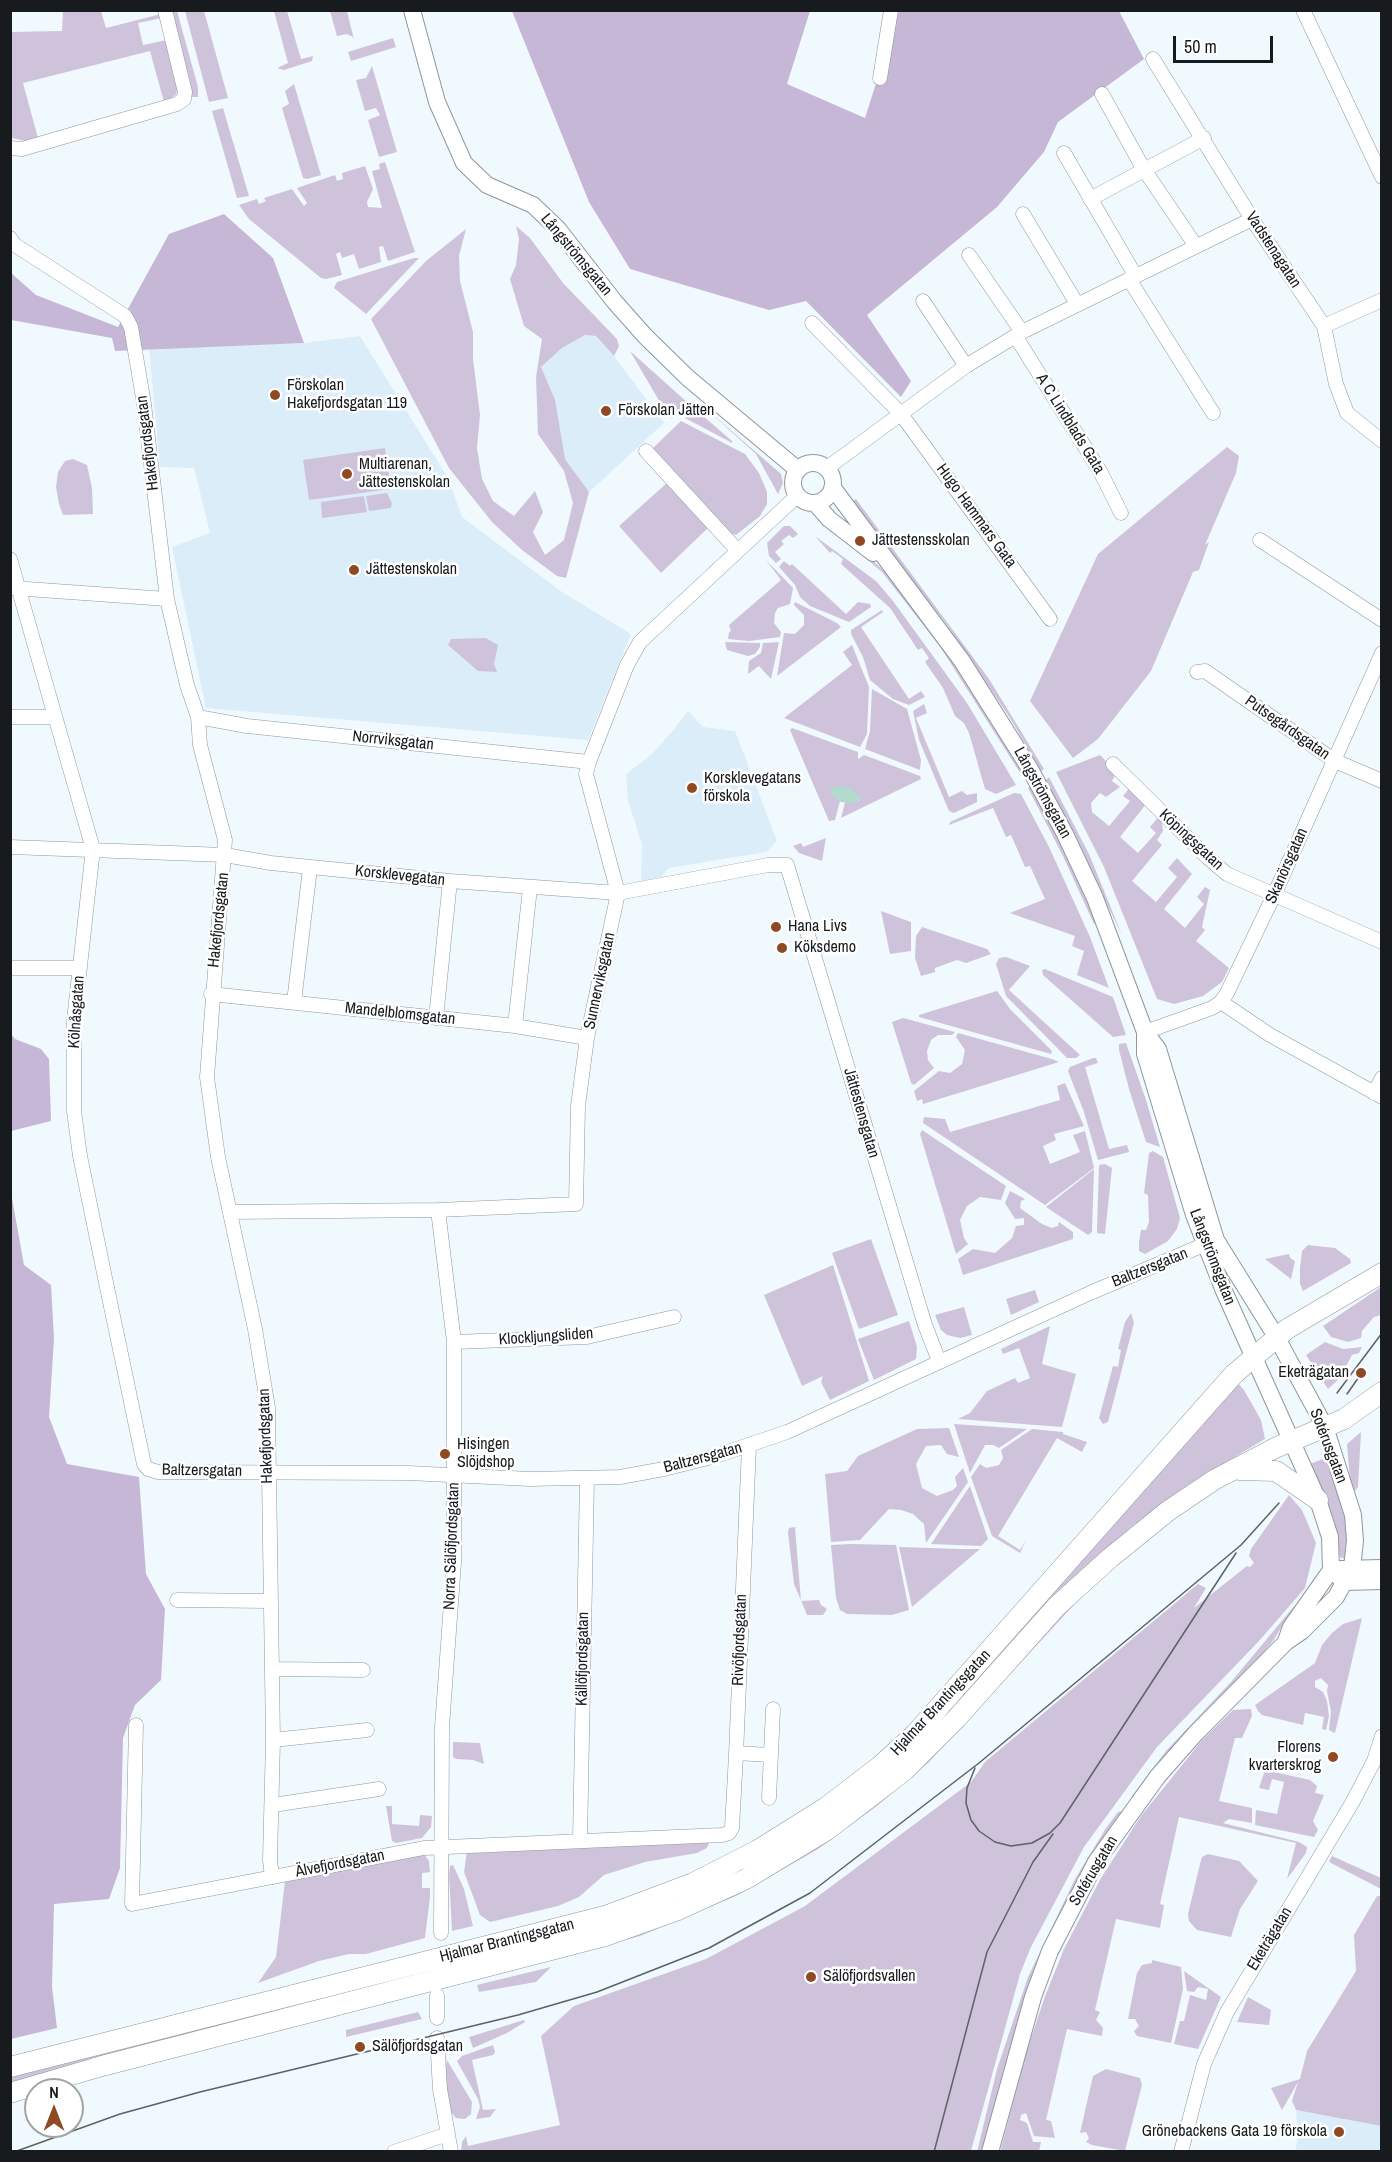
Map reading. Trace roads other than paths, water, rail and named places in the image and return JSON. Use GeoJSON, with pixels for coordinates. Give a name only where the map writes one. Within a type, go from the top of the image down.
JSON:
{"type":"FeatureCollection","features":[{"type":"Feature","properties":{"kind":"main road","name":"Hjalmar Brantingsgatan"},"geometry":{"type":"LineString","coordinates":[[10,2067],[605,1916],[693,1883],[759,1850],[838,1799],[915,1733],[1195,1415],[1253,1357],[1287,1329],[1382,1273]]}},
{"type":"Feature","properties":{"kind":"main road","name":"Hjalmar Brantingsgatan"},"geometry":{"type":"LineString","coordinates":[[10,2093],[135,2057],[604,1936],[678,1910],[746,1879],[827,1830],[886,1786],[939,1736],[1057,1606],[1092,1573],[1168,1511],[1233,1470],[1290,1441],[1344,1419],[1382,1392]]}},
{"type":"Feature","properties":{"kind":"main road"},"geometry":{"type":"LineString","coordinates":[[1233,1470],[1276,1471],[1318,1500]]}},
{"type":"Feature","properties":{"kind":"street"},"geometry":{"type":"LineString","coordinates":[[10,148],[33,146],[177,104],[184,99],[185,92],[165,10]]}},
{"type":"Feature","properties":{"kind":"street","name":"Långströmsgatan"},"geometry":{"type":"LineString","coordinates":[[412,10],[437,102],[464,163],[487,185],[533,205],[558,229],[614,302],[661,352],[798,470]]}},
{"type":"Feature","properties":{"kind":"street"},"geometry":{"type":"LineString","coordinates":[[880,78],[891,10]]}},
{"type":"Feature","properties":{"kind":"street"},"geometry":{"type":"LineString","coordinates":[[1304,10],[1382,177]]}},
{"type":"Feature","properties":{"kind":"street","name":"Vadstenagatan"},"geometry":{"type":"LineString","coordinates":[[1153,59],[1204,138],[1252,219],[1324,326],[1342,404],[1347,413],[1382,441]]}},
{"type":"Feature","properties":{"kind":"street"},"geometry":{"type":"LineString","coordinates":[[1102,94],[1143,168],[1196,246]]}},
{"type":"Feature","properties":{"kind":"street"},"geometry":{"type":"LineString","coordinates":[[1090,199],[1143,168],[1157,165],[1204,138]]}},
{"type":"Feature","properties":{"kind":"street"},"geometry":{"type":"LineString","coordinates":[[1064,153],[1132,277],[1213,413]]}},
{"type":"Feature","properties":{"kind":"street"},"geometry":{"type":"LineString","coordinates":[[1023,213],[1077,304]]}},
{"type":"Feature","properties":{"kind":"street"},"geometry":{"type":"LineString","coordinates":[[797,496],[793,484],[798,470],[815,463],[827,468],[966,366],[1019,334],[1077,304],[1252,219]]}},
{"type":"Feature","properties":{"kind":"street","name":"Hakefjordsgatan"},"geometry":{"type":"LineString","coordinates":[[10,238],[15,244],[125,316],[131,327],[144,404],[166,599],[186,685],[198,717],[200,745],[225,840],[211,994],[207,1077],[218,1157],[268,1408],[273,1740],[270,1860],[272,1877]]}},
{"type":"Feature","properties":{"kind":"street","name":"A C Lindblads Gata"},"geometry":{"type":"LineString","coordinates":[[969,255],[1100,471],[1121,513]]}},
{"type":"Feature","properties":{"kind":"street"},"geometry":{"type":"LineString","coordinates":[[1324,326],[1382,300]]}},
{"type":"Feature","properties":{"kind":"street"},"geometry":{"type":"LineString","coordinates":[[923,301],[966,366]]}},
{"type":"Feature","properties":{"kind":"street","name":"Hugo Hammars Gata"},"geometry":{"type":"LineString","coordinates":[[812,324],[901,414],[1050,619]]}},
{"type":"Feature","properties":{"kind":"street"},"geometry":{"type":"LineString","coordinates":[[646,451],[738,551]]}},
{"type":"Feature","properties":{"kind":"street","name":"Långströmsgatan"},"geometry":{"type":"LineString","coordinates":[[827,468],[833,479],[833,488],[962,662],[1041,788],[1095,898],[1145,1032],[1158,1049],[1211,1242],[1253,1357],[1290,1441]]}},
{"type":"Feature","properties":{"kind":"street"},"geometry":{"type":"LineString","coordinates":[[816,504],[825,500],[833,488]]}},
{"type":"Feature","properties":{"kind":"street","name":"Långströmsgatan"},"geometry":{"type":"LineString","coordinates":[[797,496],[807,503],[816,504],[830,519],[860,541],[898,576]]}},
{"type":"Feature","properties":{"kind":"street","name":"Sunnerviksgatan"},"geometry":{"type":"LineString","coordinates":[[230,1212],[438,1209],[576,1204],[578,1106],[587,1038],[618,893],[586,774],[589,762],[627,665],[640,642],[797,496]]}},
{"type":"Feature","properties":{"kind":"street"},"geometry":{"type":"LineString","coordinates":[[1260,540],[1382,620]]}},
{"type":"Feature","properties":{"kind":"street","name":"Kölnåsgatan"},"geometry":{"type":"LineString","coordinates":[[10,559],[15,588],[93,849],[73,1046],[76,1129],[144,1464],[148,1469]]}},
{"type":"Feature","properties":{"kind":"street"},"geometry":{"type":"LineString","coordinates":[[15,588],[166,599]]}},
{"type":"Feature","properties":{"kind":"street","name":"Skanörsgatan"},"geometry":{"type":"LineString","coordinates":[[1221,1002],[1237,975],[1275,893],[1382,653]]}},
{"type":"Feature","properties":{"kind":"street","name":"Putsegårdsgatan"},"geometry":{"type":"LineString","coordinates":[[1197,672],[1205,671],[1335,761],[1382,781]]}},
{"type":"Feature","properties":{"kind":"street"},"geometry":{"type":"LineString","coordinates":[[10,717],[55,717]]}},
{"type":"Feature","properties":{"kind":"street","name":"Norrviksgatan"},"geometry":{"type":"LineString","coordinates":[[198,717],[247,726],[589,762]]}},
{"type":"Feature","properties":{"kind":"street","name":"Köpingsgatan"},"geometry":{"type":"LineString","coordinates":[[1113,764],[1217,867],[1227,874],[1275,893],[1382,942]]}},
{"type":"Feature","properties":{"kind":"street","name":"Korsklevegatan"},"geometry":{"type":"LineString","coordinates":[[10,847],[225,855],[310,868],[530,888],[618,893],[768,865],[787,865]]}},
{"type":"Feature","properties":{"kind":"street","name":"Jättestensgatan"},"geometry":{"type":"LineString","coordinates":[[787,865],[925,1325],[939,1361]]}},
{"type":"Feature","properties":{"kind":"street"},"geometry":{"type":"LineString","coordinates":[[294,1002],[310,868]]}},
{"type":"Feature","properties":{"kind":"street"},"geometry":{"type":"LineString","coordinates":[[436,1018],[450,881]]}},
{"type":"Feature","properties":{"kind":"street"},"geometry":{"type":"LineString","coordinates":[[515,1026],[530,888]]}},
{"type":"Feature","properties":{"kind":"street"},"geometry":{"type":"LineString","coordinates":[[10,968],[80,968]]}},
{"type":"Feature","properties":{"kind":"street","name":"Mandelblomsgatan"},"geometry":{"type":"LineString","coordinates":[[211,994],[515,1026],[587,1038]]}},
{"type":"Feature","properties":{"kind":"street"},"geometry":{"type":"LineString","coordinates":[[1145,1032],[1221,1002],[1270,1035],[1378,1095],[1382,1078]]}},
{"type":"Feature","properties":{"kind":"street","name":"Norra Sälöfjordsgatan"},"geometry":{"type":"LineString","coordinates":[[438,1209],[454,1342],[454,1562],[442,1727],[441,1933]]}},
{"type":"Feature","properties":{"kind":"street","name":"Långströmsgatan"},"geometry":{"type":"LineString","coordinates":[[1211,1242],[1277,1338]]}},
{"type":"Feature","properties":{"kind":"street","name":"Baltzersgatan"},"geometry":{"type":"LineString","coordinates":[[148,1469],[158,1472],[587,1479],[646,1473],[749,1446],[787,1432],[1109,1284],[1211,1242]]}},
{"type":"Feature","properties":{"kind":"street","name":"Klockljungsliden"},"geometry":{"type":"LineString","coordinates":[[454,1342],[588,1337],[674,1317]]}},
{"type":"Feature","properties":{"kind":"street","name":"Sotérusgatan"},"geometry":{"type":"LineString","coordinates":[[990,2151],[1033,1997],[1050,1950],[1096,1862],[1158,1776],[1230,1697],[1332,1601],[1348,1575],[1356,1541],[1353,1515],[1325,1427],[1277,1338]]}},
{"type":"Feature","properties":{"kind":"street","name":"Sotérusgatan"},"geometry":{"type":"LineString","coordinates":[[1286,1642],[1291,1627],[1331,1570],[1330,1537],[1318,1500],[1290,1441]]}},
{"type":"Feature","properties":{"kind":"street","name":"Rivöfjordsgatan"},"geometry":{"type":"LineString","coordinates":[[729,1833],[732,1828],[736,1753],[749,1446]]}},
{"type":"Feature","properties":{"kind":"street","name":"Källöfjordsgatan"},"geometry":{"type":"LineString","coordinates":[[580,1840],[587,1479]]}},
{"type":"Feature","properties":{"kind":"street"},"geometry":{"type":"LineString","coordinates":[[1348,1575],[1382,1568]]}},
{"type":"Feature","properties":{"kind":"street"},"geometry":{"type":"LineString","coordinates":[[1331,1570],[1382,1581]]}},
{"type":"Feature","properties":{"kind":"street"},"geometry":{"type":"LineString","coordinates":[[177,1600],[270,1602]]}},
{"type":"Feature","properties":{"kind":"street"},"geometry":{"type":"LineString","coordinates":[[272,1669],[363,1670]]}},
{"type":"Feature","properties":{"kind":"street"},"geometry":{"type":"LineString","coordinates":[[769,1798],[772,1708]]}},
{"type":"Feature","properties":{"kind":"street","name":"Älvefjordsgatan"},"geometry":{"type":"LineString","coordinates":[[136,1725],[132,1904],[442,1847],[729,1833]]}},
{"type":"Feature","properties":{"kind":"street"},"geometry":{"type":"LineString","coordinates":[[273,1740],[368,1730]]}},
{"type":"Feature","properties":{"kind":"street","name":"Eketrägatan"},"geometry":{"type":"LineString","coordinates":[[1181,2151],[1204,2064],[1227,2012],[1378,1763],[1382,1736]]}},
{"type":"Feature","properties":{"kind":"street"},"geometry":{"type":"LineString","coordinates":[[736,1753],[770,1755]]}},
{"type":"Feature","properties":{"kind":"street"},"geometry":{"type":"LineString","coordinates":[[273,1804],[379,1789]]}},
{"type":"Feature","properties":{"kind":"street"},"geometry":{"type":"LineString","coordinates":[[437,1995],[437,2018]]}},
{"type":"Feature","properties":{"kind":"street"},"geometry":{"type":"LineString","coordinates":[[437,2038],[440,2089],[451,2151]]}},
{"type":"Feature","properties":{"kind":"street"},"geometry":{"type":"LineString","coordinates":[[394,2151],[447,2134]]}},
{"type":"Feature","properties":{"kind":"tram line"},"geometry":{"type":"LineString","coordinates":[[1337,1393],[1382,1333]]}},
{"type":"Feature","properties":{"kind":"tram line"},"geometry":{"type":"LineString","coordinates":[[1347,1394],[1361,1374]]}},
{"type":"Feature","properties":{"kind":"tram line"},"geometry":{"type":"LineString","coordinates":[[14,2152],[120,2114],[200,2092],[518,2015],[597,1992],[709,1948],[810,1893],[979,1763],[1241,1545],[1279,1503]]}},
{"type":"Feature","properties":{"kind":"tram line"},"geometry":{"type":"LineString","coordinates":[[975,1768],[967,1788],[966,1803],[971,1820],[979,1831],[995,1842],[1011,1846],[1032,1843],[1050,1833],[1060,1823],[1236,1553]]}},
{"type":"Feature","properties":{"kind":"tram line"},"geometry":{"type":"LineString","coordinates":[[934,2152],[987,1952],[1033,1862],[1053,1834]]}},
{"type":"Feature","properties":{"kind":"place","name":"Förskolan Hakefjordsgatan 119"},"geometry":{"type":"Point","coordinates":[275,395]}},
{"type":"Feature","properties":{"kind":"place","name":"Förskolan Jätten"},"geometry":{"type":"Point","coordinates":[606,411]}},
{"type":"Feature","properties":{"kind":"place","name":"Multiarenan, Jättestenskolan"},"geometry":{"type":"Point","coordinates":[347,474]}},
{"type":"Feature","properties":{"kind":"place","name":"Jättestensskolan"},"geometry":{"type":"Point","coordinates":[860,541]}},
{"type":"Feature","properties":{"kind":"place","name":"Jättestenskolan"},"geometry":{"type":"Point","coordinates":[354,570]}},
{"type":"Feature","properties":{"kind":"place","name":"Korsklevegatans förskola"},"geometry":{"type":"Point","coordinates":[692,788]}},
{"type":"Feature","properties":{"kind":"place","name":"Hana Livs"},"geometry":{"type":"Point","coordinates":[776,927]}},
{"type":"Feature","properties":{"kind":"place","name":"Köksdemo"},"geometry":{"type":"Point","coordinates":[782,948]}},
{"type":"Feature","properties":{"kind":"place","name":"Eketrägatan"},"geometry":{"type":"Point","coordinates":[1361,1373]}},
{"type":"Feature","properties":{"kind":"place","name":"Hisingen Slöjdshop"},"geometry":{"type":"Point","coordinates":[445,1454]}},
{"type":"Feature","properties":{"kind":"place","name":"Florens kvarterskrog"},"geometry":{"type":"Point","coordinates":[1333,1757]}},
{"type":"Feature","properties":{"kind":"place","name":"Sälöfjordsvallen"},"geometry":{"type":"Point","coordinates":[811,1977]}},
{"type":"Feature","properties":{"kind":"place","name":"Sälöfjordsgatan"},"geometry":{"type":"Point","coordinates":[360,2047]}},
{"type":"Feature","properties":{"kind":"place","name":"Grönebackens Gata 19 förskola"},"geometry":{"type":"Point","coordinates":[1339,2132]}}]}
